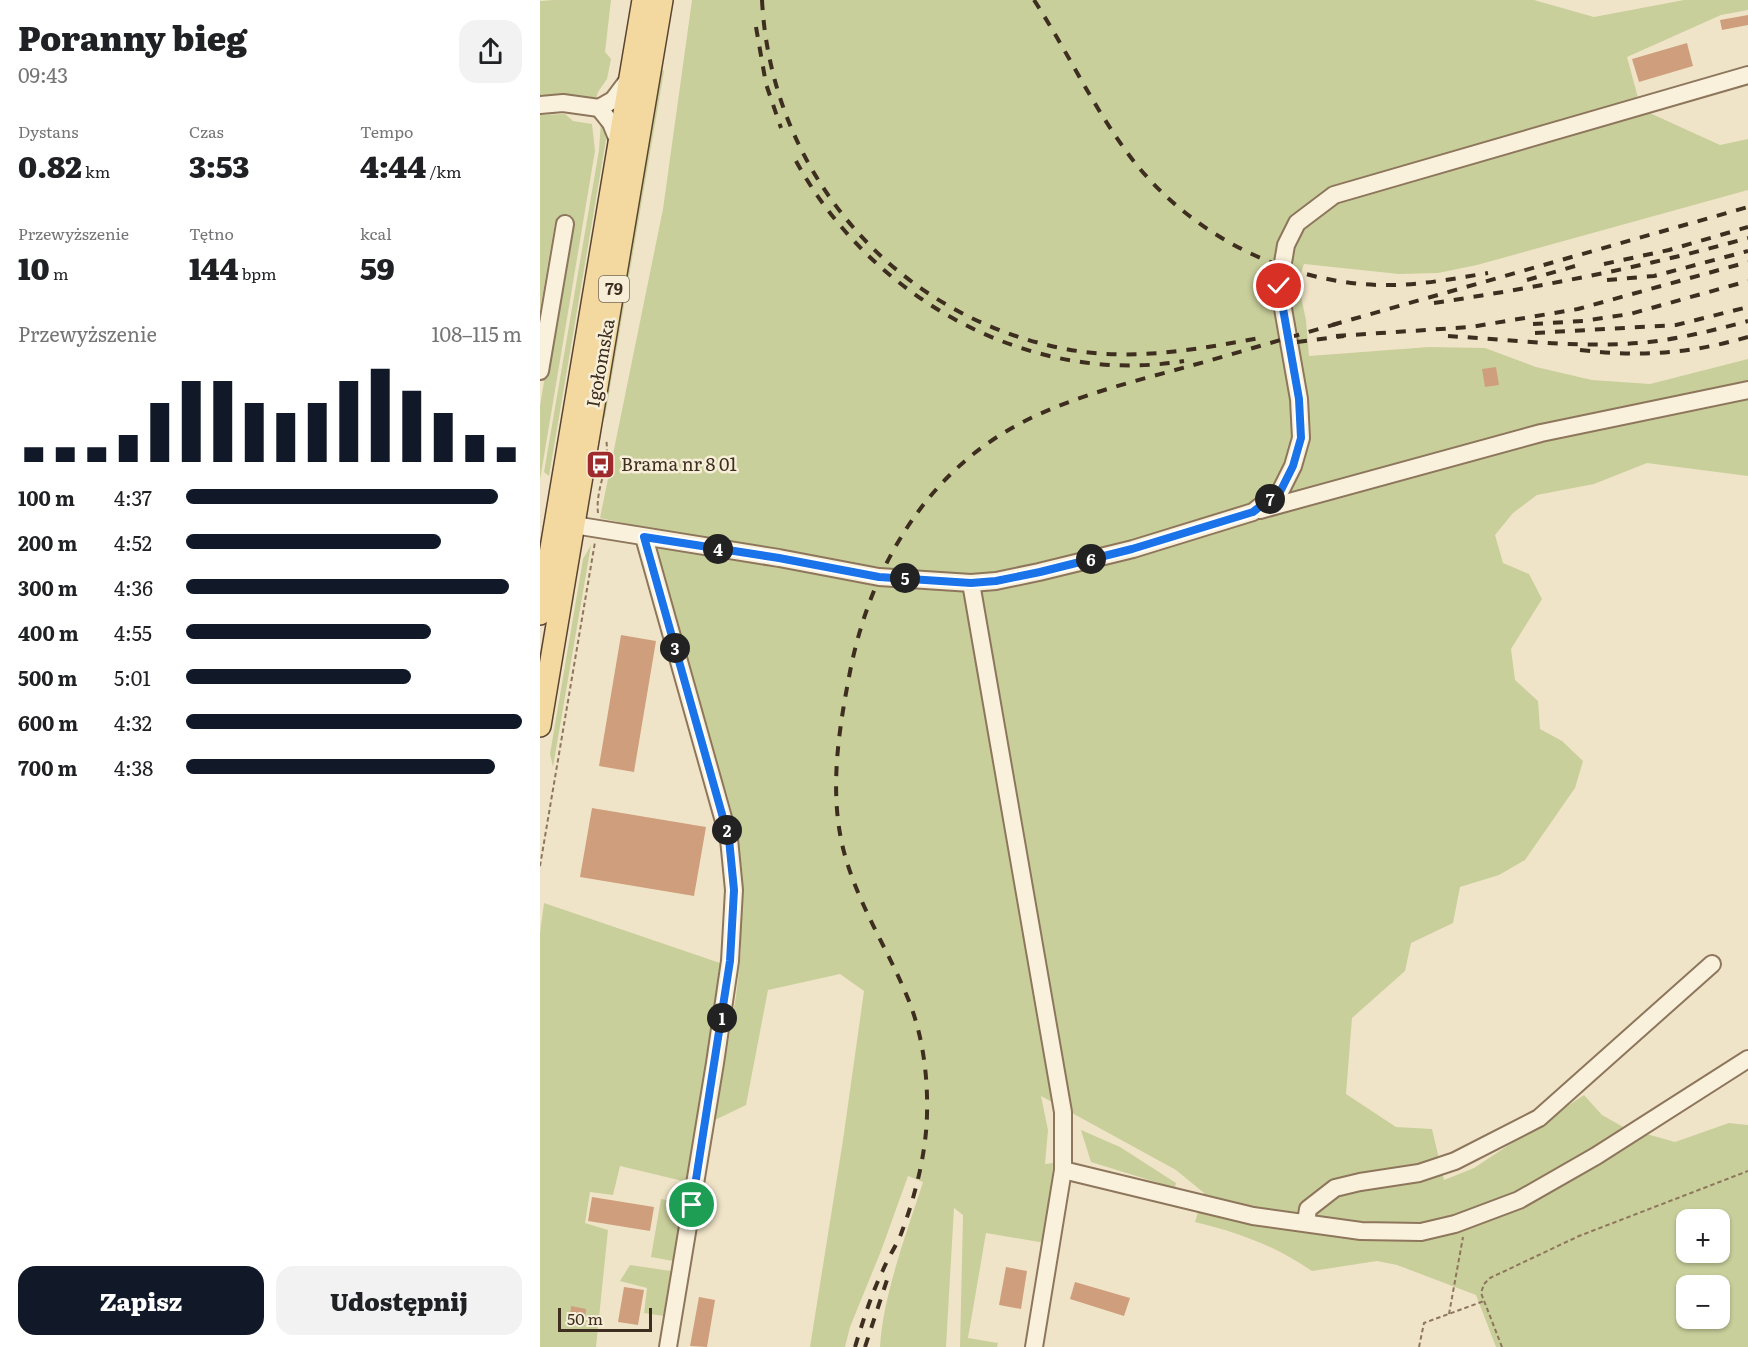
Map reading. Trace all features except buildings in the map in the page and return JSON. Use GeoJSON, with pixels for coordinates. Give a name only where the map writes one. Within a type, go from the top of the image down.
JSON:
{"type":"FeatureCollection","features":[{"type":"Feature","properties":{"kind":"main road","name":"Igołomska"},"geometry":{"type":"LineString","coordinates":[[540,726],[574,525],[651,8]]}},
{"type":"Feature","properties":{"kind":"main road","name":"Igołomska"},"geometry":{"type":"LineString","coordinates":[[540,614],[629,79],[644,50]]}},
{"type":"Feature","properties":{"kind":"lane"},"geometry":{"type":"LineString","coordinates":[[1253,512],[1281,490],[1293,466],[1301,438],[1299,399],[1279,286],[1286,245],[1297,223],[1334,195],[1748,75]]}},
{"type":"Feature","properties":{"kind":"lane"},"geometry":{"type":"LineString","coordinates":[[540,105],[563,104],[599,108],[613,100],[629,79]]}},
{"type":"Feature","properties":{"kind":"lane"},"geometry":{"type":"LineString","coordinates":[[599,108],[611,123],[619,143]]}},
{"type":"Feature","properties":{"kind":"lane"},"geometry":{"type":"LineString","coordinates":[[541,360],[565,224]]}},
{"type":"Feature","properties":{"kind":"lane"},"geometry":{"type":"LineString","coordinates":[[574,525],[779,558],[879,577],[971,583],[996,581],[1132,549],[1253,512],[1322,495],[1541,433],[1748,390]]}},
{"type":"Feature","properties":{"kind":"lane"},"geometry":{"type":"LineString","coordinates":[[644,537],[729,839],[734,890],[730,961],[668,1347]]}},
{"type":"Feature","properties":{"kind":"lane"},"geometry":{"type":"LineString","coordinates":[[971,583],[1063,1112],[1063,1170],[1034,1347]]}},
{"type":"Feature","properties":{"kind":"lane"},"geometry":{"type":"LineString","coordinates":[[1306,1222],[1308,1209],[1335,1188],[1419,1173],[1455,1161],[1539,1118],[1712,963]]}},
{"type":"Feature","properties":{"kind":"lane"},"geometry":{"type":"LineString","coordinates":[[1063,1170],[1253,1216],[1361,1231],[1421,1232],[1466,1220],[1519,1200],[1596,1156],[1748,1059]]}},
{"type":"Feature","properties":{"kind":"path"},"geometry":{"type":"LineString","coordinates":[[598,516],[600,488],[608,455],[606,436]]}},
{"type":"Feature","properties":{"kind":"path"},"geometry":{"type":"LineString","coordinates":[[540,866],[595,540]]}},
{"type":"Feature","properties":{"kind":"path"},"geometry":{"type":"LineString","coordinates":[[1502,1347],[1481,1293],[1484,1284],[1503,1271],[1579,1236],[1748,1171]]}},
{"type":"Feature","properties":{"kind":"path"},"geometry":{"type":"LineString","coordinates":[[1449,1314],[1466,1220]]}},
{"type":"Feature","properties":{"kind":"path"},"geometry":{"type":"LineString","coordinates":[[1419,1347],[1424,1323],[1484,1301]]}},
{"type":"Feature","properties":{"kind":"green space"},"geometry":{"type":"Polygon","coordinates":[[[611,0],[605,52],[611,59],[607,79],[598,92],[596,100],[540,97],[540,1],[611,0]]]}},
{"type":"Feature","properties":{"kind":"green space"},"geometry":{"type":"Polygon","coordinates":[[[692,0],[1534,0],[1594,17],[1684,0],[1748,0],[1748,10],[1721,15],[1627,57],[1641,109],[1720,145],[1748,139],[1748,190],[1477,265],[1438,273],[1399,274],[1304,264],[1298,282],[1306,320],[1309,356],[1429,347],[1485,348],[1536,367],[1592,380],[1650,384],[1748,359],[1748,476],[1647,463],[1594,484],[1537,495],[1513,513],[1495,535],[1503,563],[1529,574],[1542,599],[1511,649],[1515,680],[1538,701],[1540,729],[1562,741],[1583,761],[1575,788],[1525,860],[1499,875],[1460,887],[1453,923],[1411,943],[1405,971],[1352,1018],[1346,1094],[1396,1127],[1432,1129],[1444,1180],[1474,1168],[1584,1095],[1602,1115],[1625,1128],[1675,1142],[1729,1123],[1748,1125],[1748,1347],[1496,1347],[1476,1295],[1397,1265],[1377,1261],[1312,1271],[1256,1241],[1195,1222],[1204,1193],[1176,1170],[1041,1096],[1048,1130],[1045,1164],[1053,1163],[1052,1198],[1045,1243],[986,1233],[968,1338],[998,1343],[997,1347],[960,1347],[963,1215],[954,1208],[946,1347],[880,1347],[891,1285],[923,1182],[908,1176],[850,1327],[845,1347],[810,1347],[864,991],[840,974],[768,990],[746,1105],[715,1120],[736,996],[741,951],[741,862],[729,808],[652,533],[600,518],[663,209],[692,0]]]}},
{"type":"Feature","properties":{"kind":"green space"},"geometry":{"type":"Polygon","coordinates":[[[659,68],[664,71],[605,417],[602,420],[659,68]]]}},
{"type":"Feature","properties":{"kind":"green space"},"geometry":{"type":"Polygon","coordinates":[[[565,114],[573,121],[592,124],[595,151],[540,480],[540,406],[570,224],[555,222],[540,310],[540,115],[565,114]]]}},
{"type":"Feature","properties":{"kind":"green space"},"geometry":{"type":"Polygon","coordinates":[[[601,121],[606,140],[549,476],[544,472],[599,150],[601,121]]]}},
{"type":"Feature","properties":{"kind":"green space"},"geometry":{"type":"Polygon","coordinates":[[[591,545],[553,767],[550,754],[583,559],[591,545]]]}},
{"type":"Feature","properties":{"kind":"green space"},"geometry":{"type":"Polygon","coordinates":[[[544,903],[723,964],[687,1182],[620,1166],[613,1195],[590,1192],[585,1223],[608,1230],[596,1347],[540,1347],[540,933],[544,903]]]}},
{"type":"Feature","properties":{"kind":"green space"},"geometry":{"type":"Polygon","coordinates":[[[1081,1130],[1120,1147],[1176,1183],[1175,1188],[1091,1162],[1081,1130]]]}},
{"type":"Feature","properties":{"kind":"green space"},"geometry":{"type":"Polygon","coordinates":[[[661,1199],[683,1203],[673,1261],[651,1257],[661,1199]]]}},
{"type":"Feature","properties":{"kind":"green space"},"geometry":{"type":"Polygon","coordinates":[[[630,1265],[671,1271],[664,1316],[644,1313],[647,1288],[620,1281],[630,1265]]]}},
{"type":"Feature","properties":{"kind":"railway"},"geometry":{"type":"LineString","coordinates":[[762,0],[771,63],[789,123],[817,178],[853,227],[897,270],[948,305],[1004,332],[1066,349],[1091,353],[1166,352],[1265,337]]}},
{"type":"Feature","properties":{"kind":"railway"},"geometry":{"type":"LineString","coordinates":[[1034,0],[1101,114],[1126,151],[1150,180],[1176,205],[1206,228],[1238,247],[1271,262],[1306,274],[1342,282],[1379,285],[1407,284],[1488,273]]}},
{"type":"Feature","properties":{"kind":"railway"},"geometry":{"type":"LineString","coordinates":[[756,27],[766,84],[781,128]]}},
{"type":"Feature","properties":{"kind":"railway"},"geometry":{"type":"LineString","coordinates":[[796,161],[828,210],[866,253],[910,291],[959,322],[1012,345],[1068,360],[1126,365],[1184,361]]}},
{"type":"Feature","properties":{"kind":"railway"},"geometry":{"type":"LineString","coordinates":[[1332,325],[1748,207]]}},
{"type":"Feature","properties":{"kind":"railway"},"geometry":{"type":"LineString","coordinates":[[1604,264],[1669,250],[1748,227]]}},
{"type":"Feature","properties":{"kind":"railway"},"geometry":{"type":"LineString","coordinates":[[1434,303],[1592,275],[1748,238]]}},
{"type":"Feature","properties":{"kind":"railway"},"geometry":{"type":"LineString","coordinates":[[1607,280],[1654,276],[1748,251]]}},
{"type":"Feature","properties":{"kind":"railway"},"geometry":{"type":"LineString","coordinates":[[1336,336],[1471,327],[1578,309],[1748,262]]}},
{"type":"Feature","properties":{"kind":"railway"},"geometry":{"type":"LineString","coordinates":[[1527,280],[1582,264]]}},
{"type":"Feature","properties":{"kind":"railway"},"geometry":{"type":"LineString","coordinates":[[1533,324],[1583,321],[1630,314],[1748,281]]}},
{"type":"Feature","properties":{"kind":"railway"},"geometry":{"type":"LineString","coordinates":[[1535,333],[1676,325],[1748,307]]}},
{"type":"Feature","properties":{"kind":"railway"},"geometry":{"type":"LineString","coordinates":[[1448,336],[1548,343],[1624,344],[1674,338],[1748,321]]}},
{"type":"Feature","properties":{"kind":"railway"},"geometry":{"type":"LineString","coordinates":[[855,1347],[875,1289],[901,1234],[911,1205],[922,1160],[927,1115],[924,1057],[914,1015],[901,982],[857,891],[844,852],[837,809],[837,764],[841,720],[849,677],[857,641],[883,570],[922,507],[946,479],[974,454],[1026,420],[1095,393],[1340,323]]}},
{"type":"Feature","properties":{"kind":"railway"},"geometry":{"type":"LineString","coordinates":[[1297,342],[1344,336]]}},
{"type":"Feature","properties":{"kind":"railway"},"geometry":{"type":"LineString","coordinates":[[1580,350],[1665,353],[1748,337]]}},
{"type":"Feature","properties":{"kind":"railway"},"geometry":{"type":"LineString","coordinates":[[865,1347],[887,1280]]}},
{"type":"Feature","properties":{"kind":"place","name":"Brama nr 8 01"},"geometry":{"type":"Point","coordinates":[600,465]}},
{"type":"Feature","properties":{"kind":"route"},"geometry":{"type":"LineString","coordinates":[[692,1205],[730,961],[734,890],[729,839],[644,537],[779,558],[879,577],[971,583],[996,581],[1040,572],[1132,549],[1253,512],[1281,490],[1293,466],[1301,438],[1299,399],[1279,286]]}}]}
